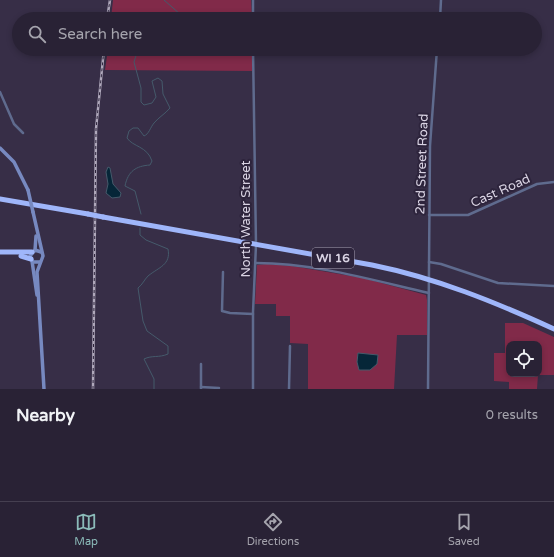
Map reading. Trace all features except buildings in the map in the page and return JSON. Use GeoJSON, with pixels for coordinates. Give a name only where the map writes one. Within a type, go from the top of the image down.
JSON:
{"type":"FeatureCollection","features":[{"type":"Feature","properties":{"kind":"highway","name":"WI 16"},"geometry":{"type":"LineString","coordinates":[[0,199],[372,265],[429,279],[501,305],[554,330]]}},
{"type":"Feature","properties":{"kind":"highway"},"geometry":{"type":"LineString","coordinates":[[0,254],[33,251]]}},
{"type":"Feature","properties":{"kind":"highway"},"geometry":{"type":"LineString","coordinates":[[0,254],[25,256],[31,260]]}},
{"type":"Feature","properties":{"kind":"main road"},"geometry":{"type":"LineString","coordinates":[[0,150],[16,166],[28,190],[43,256],[37,269],[38,307],[44,389]]}},
{"type":"Feature","properties":{"kind":"main road"},"geometry":{"type":"LineString","coordinates":[[33,212],[37,242],[31,260],[38,307]]}},
{"type":"Feature","properties":{"kind":"main road"},"geometry":{"type":"LineString","coordinates":[[33,251],[41,252]]}},
{"type":"Feature","properties":{"kind":"main road"},"geometry":{"type":"LineString","coordinates":[[31,260],[37,263],[40,262]]}},
{"type":"Feature","properties":{"kind":"street"},"geometry":{"type":"LineString","coordinates":[[253,0],[253,12]]}},
{"type":"Feature","properties":{"kind":"street"},"geometry":{"type":"LineString","coordinates":[[440,12],[441,0]]}},
{"type":"Feature","properties":{"kind":"street","name":"North Water Street"},"geometry":{"type":"LineString","coordinates":[[253,56],[256,263],[253,314],[253,389]]}},
{"type":"Feature","properties":{"kind":"street","name":"2nd Street Road"},"geometry":{"type":"LineString","coordinates":[[428,389],[430,146],[437,56]]}},
{"type":"Feature","properties":{"kind":"street"},"geometry":{"type":"LineString","coordinates":[[0,92],[14,124],[23,133]]}},
{"type":"Feature","properties":{"kind":"street","name":"Cast Road"},"geometry":{"type":"LineString","coordinates":[[429,215],[468,215],[537,184],[554,182]]}},
{"type":"Feature","properties":{"kind":"street"},"geometry":{"type":"LineString","coordinates":[[429,262],[441,264],[498,283],[554,286]]}},
{"type":"Feature","properties":{"kind":"street"},"geometry":{"type":"LineString","coordinates":[[256,263],[283,264],[339,273],[429,293]]}},
{"type":"Feature","properties":{"kind":"street"},"geometry":{"type":"LineString","coordinates":[[223,272],[222,311],[230,313],[253,314]]}},
{"type":"Feature","properties":{"kind":"street"},"geometry":{"type":"LineString","coordinates":[[289,389],[290,346]]}},
{"type":"Feature","properties":{"kind":"street"},"geometry":{"type":"LineString","coordinates":[[201,364],[201,388],[219,388]]}},
{"type":"Feature","properties":{"kind":"shaded area"},"geometry":{"type":"Polygon","coordinates":[[[113,0],[251,0],[252,12],[112,12],[113,0]]]}},
{"type":"Feature","properties":{"kind":"shaded area"},"geometry":{"type":"Polygon","coordinates":[[[107,56],[252,56],[252,71],[105,70],[107,56]]]}},
{"type":"Feature","properties":{"kind":"shaded area"},"geometry":{"type":"Polygon","coordinates":[[[267,264],[292,266],[363,278],[426,295],[427,335],[397,335],[394,389],[308,389],[308,344],[290,343],[290,316],[276,316],[276,304],[255,304],[257,265],[267,264]]]}},
{"type":"Feature","properties":{"kind":"shaded area"},"geometry":{"type":"Polygon","coordinates":[[[505,323],[523,323],[554,337],[554,375],[542,375],[542,341],[506,341],[506,377],[538,377],[537,389],[509,389],[509,382],[494,381],[494,353],[505,353],[505,323]]]}},
{"type":"Feature","properties":{"kind":"water"},"geometry":{"type":"Polygon","coordinates":[[[108,167],[110,168],[113,184],[121,193],[120,197],[112,198],[106,193],[108,184],[106,172],[108,167]]]}},
{"type":"Feature","properties":{"kind":"water"},"geometry":{"type":"Polygon","coordinates":[[[358,353],[378,355],[377,364],[370,370],[359,370],[357,362],[358,353]]]}},
{"type":"Feature","properties":{"kind":"waterway"},"geometry":{"type":"LineString","coordinates":[[164,0],[178,12]]}},
{"type":"Feature","properties":{"kind":"waterway"},"geometry":{"type":"LineString","coordinates":[[136,56],[134,62],[141,88],[141,102],[144,105],[152,103],[156,97],[152,81],[158,78],[162,81],[163,94],[170,108],[154,123],[146,135],[144,136],[138,128],[133,128],[129,131],[127,138],[147,152],[152,161],[150,165],[133,170],[126,181],[125,186],[135,191],[141,214]]}},
{"type":"Feature","properties":{"kind":"waterway"},"geometry":{"type":"LineString","coordinates":[[140,228],[140,235],[146,240],[168,249],[168,259],[166,262],[148,276],[138,288],[143,321],[147,331],[168,346],[168,354],[144,359],[154,379],[154,389]]}},
{"type":"Feature","properties":{"kind":"railway"},"geometry":{"type":"LineString","coordinates":[[108,12],[110,0]]}},
{"type":"Feature","properties":{"kind":"railway"},"geometry":{"type":"LineString","coordinates":[[93,389],[96,129],[103,56]]}}]}
